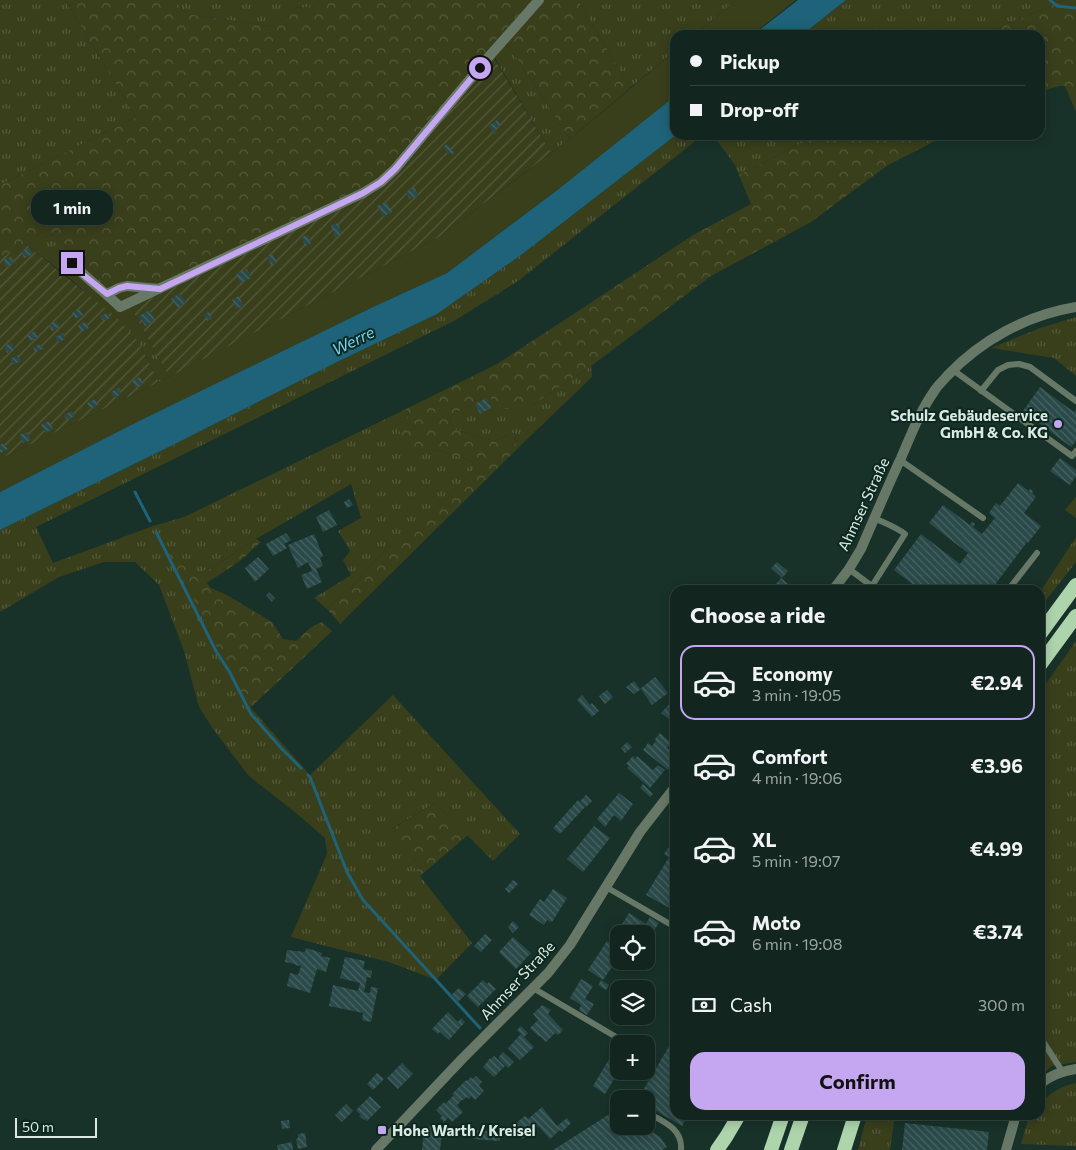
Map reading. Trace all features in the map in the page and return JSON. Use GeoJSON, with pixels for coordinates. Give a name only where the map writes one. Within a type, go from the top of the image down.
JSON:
{"type":"FeatureCollection","features":[{"type":"Feature","properties":{"kind":"highway"},"geometry":{"type":"LineString","coordinates":[[1045,627],[1076,585]]}},
{"type":"Feature","properties":{"kind":"highway"},"geometry":{"type":"LineString","coordinates":[[1045,658],[1076,616]]}},
{"type":"Feature","properties":{"kind":"highway"},"geometry":{"type":"LineString","coordinates":[[716,1150],[725,1143],[736,1120]]}},
{"type":"Feature","properties":{"kind":"highway"},"geometry":{"type":"LineString","coordinates":[[771,1150],[781,1120]]}},
{"type":"Feature","properties":{"kind":"highway"},"geometry":{"type":"LineString","coordinates":[[791,1150],[801,1120]]}},
{"type":"Feature","properties":{"kind":"highway"},"geometry":{"type":"LineString","coordinates":[[844,1150],[853,1120]]}},
{"type":"Feature","properties":{"kind":"street"},"geometry":{"type":"LineString","coordinates":[[72,263],[120,307],[363,193],[381,182],[395,169],[539,0]]}},
{"type":"Feature","properties":{"kind":"street"},"geometry":{"type":"LineString","coordinates":[[107,294],[127,286],[160,289]]}},
{"type":"Feature","properties":{"kind":"street","name":"Ahmser Straße"},"geometry":{"type":"LineString","coordinates":[[837,585],[849,569],[860,549],[921,414],[935,390],[954,370],[991,340],[1039,317],[1076,307]]}},
{"type":"Feature","properties":{"kind":"street","name":"Ahmser Straße"},"geometry":{"type":"LineString","coordinates":[[376,1150],[462,1059],[548,973],[570,945],[640,832],[670,793]]}},
{"type":"Feature","properties":{"kind":"street"},"geometry":{"type":"LineString","coordinates":[[1045,1080],[1062,1071],[1076,1069]]}},
{"type":"Feature","properties":{"kind":"street"},"geometry":{"type":"LineString","coordinates":[[1006,1150],[1015,1120]]}},
{"type":"Feature","properties":{"kind":"lane"},"geometry":{"type":"LineString","coordinates":[[981,391],[998,370],[1008,365],[1019,364],[1030,367],[1076,401]]}},
{"type":"Feature","properties":{"kind":"lane"},"geometry":{"type":"LineString","coordinates":[[954,370],[1072,456],[1076,451]]}},
{"type":"Feature","properties":{"kind":"lane"},"geometry":{"type":"LineString","coordinates":[[900,460],[983,518]]}},
{"type":"Feature","properties":{"kind":"lane"},"geometry":{"type":"LineString","coordinates":[[874,518],[898,528],[905,534],[876,585]]}},
{"type":"Feature","properties":{"kind":"lane"},"geometry":{"type":"LineString","coordinates":[[1012,585],[1037,553]]}},
{"type":"Feature","properties":{"kind":"lane"},"geometry":{"type":"LineString","coordinates":[[849,569],[870,585]]}},
{"type":"Feature","properties":{"kind":"lane"},"geometry":{"type":"LineString","coordinates":[[606,887],[670,924]]}},
{"type":"Feature","properties":{"kind":"lane"},"geometry":{"type":"LineString","coordinates":[[533,988],[613,1035]]}},
{"type":"Feature","properties":{"kind":"lane"},"geometry":{"type":"LineString","coordinates":[[1045,1045],[1062,1071]]}},
{"type":"Feature","properties":{"kind":"lane"},"geometry":{"type":"LineString","coordinates":[[655,1118],[672,1128],[679,1135],[682,1144],[681,1150]]}},
{"type":"Feature","properties":{"kind":"green space"},"geometry":{"type":"Polygon","coordinates":[[[0,0],[65,0],[136,117],[0,185],[0,0]]]}},
{"type":"Feature","properties":{"kind":"green space"},"geometry":{"type":"Polygon","coordinates":[[[65,0],[174,0],[188,14],[274,27],[296,8],[316,6],[321,0],[578,0],[630,88],[570,139],[501,34],[393,167],[378,179],[162,283],[111,285],[52,234],[0,258],[0,185],[136,117],[65,0]]]}},
{"type":"Feature","properties":{"kind":"green space"},"geometry":{"type":"Polygon","coordinates":[[[174,0],[321,0],[316,6],[296,8],[274,27],[188,14],[174,0]]]}},
{"type":"Feature","properties":{"kind":"green space"},"geometry":{"type":"Polygon","coordinates":[[[578,0],[737,0],[700,30],[670,30],[670,55],[630,88],[578,0]]]}},
{"type":"Feature","properties":{"kind":"green space"},"geometry":{"type":"Polygon","coordinates":[[[737,0],[796,0],[758,30],[700,30],[737,0]]]}},
{"type":"Feature","properties":{"kind":"green space"},"geometry":{"type":"Polygon","coordinates":[[[846,0],[1066,0],[991,30],[808,30],[846,0]]]}},
{"type":"Feature","properties":{"kind":"green space"},"geometry":{"type":"Polygon","coordinates":[[[1066,0],[1076,0],[1076,112],[1065,86],[1045,90],[1045,30],[991,30],[1066,0]]]}},
{"type":"Feature","properties":{"kind":"green space"},"geometry":{"type":"Polygon","coordinates":[[[501,34],[570,139],[551,153],[495,58],[400,171],[383,186],[277,239],[131,308],[169,377],[159,382],[138,341],[71,279],[27,245],[52,234],[111,285],[393,167],[501,34]]]}},
{"type":"Feature","properties":{"kind":"green space"},"geometry":{"type":"Polygon","coordinates":[[[670,55],[670,100],[560,188],[447,273],[139,421],[0,492],[0,459],[159,382],[439,237],[570,139],[670,55]]]}},
{"type":"Feature","properties":{"kind":"green space"},"geometry":{"type":"Polygon","coordinates":[[[494,58],[551,153],[439,237],[169,377],[131,308],[277,239],[383,186],[400,171],[494,58]]]}},
{"type":"Feature","properties":{"kind":"green space"},"geometry":{"type":"Polygon","coordinates":[[[670,140],[697,140],[518,281],[454,321],[36,527],[53,563],[153,526],[184,517],[402,411],[410,416],[432,449],[473,461],[472,471],[408,539],[389,546],[354,584],[327,609],[314,598],[351,575],[343,560],[350,551],[338,531],[361,518],[351,484],[256,539],[210,569],[196,573],[171,546],[167,555],[194,598],[224,664],[244,700],[310,775],[393,695],[520,834],[493,861],[435,803],[391,829],[420,876],[472,943],[436,980],[389,962],[291,937],[327,854],[325,838],[249,776],[213,729],[199,707],[184,651],[159,585],[135,562],[104,562],[59,577],[0,612],[0,530],[437,314],[521,255],[670,140]]]}},
{"type":"Feature","properties":{"kind":"green space"},"geometry":{"type":"Polygon","coordinates":[[[717,140],[808,140],[739,175],[735,165],[717,140]]]}},
{"type":"Feature","properties":{"kind":"green space"},"geometry":{"type":"Polygon","coordinates":[[[808,140],[937,140],[888,165],[811,222],[711,276],[591,366],[531,406],[514,410],[497,407],[490,397],[486,395],[449,417],[453,429],[494,441],[515,433],[516,450],[340,624],[327,609],[354,584],[389,546],[408,538],[472,471],[473,461],[432,449],[416,453],[403,442],[398,427],[410,416],[402,411],[497,364],[693,235],[751,204],[739,175],[808,140]]]}},
{"type":"Feature","properties":{"kind":"green space"},"geometry":{"type":"Polygon","coordinates":[[[27,245],[116,317],[138,341],[159,382],[0,459],[0,258],[27,245]]]}},
{"type":"Feature","properties":{"kind":"green space"},"geometry":{"type":"Polygon","coordinates":[[[1076,317],[1076,376],[1054,358],[991,348],[1040,328],[1076,317]]]}},
{"type":"Feature","properties":{"kind":"green space"},"geometry":{"type":"Polygon","coordinates":[[[591,366],[592,377],[516,450],[515,433],[494,441],[453,429],[449,417],[486,395],[531,406],[591,366]]]}},
{"type":"Feature","properties":{"kind":"green space"},"geometry":{"type":"Polygon","coordinates":[[[1076,497],[1076,518],[1065,510],[1076,497]]]}},
{"type":"Feature","properties":{"kind":"green space"},"geometry":{"type":"Polygon","coordinates":[[[1076,537],[1076,562],[1045,602],[1045,585],[1076,537]]]}},
{"type":"Feature","properties":{"kind":"green space"},"geometry":{"type":"Polygon","coordinates":[[[256,539],[261,542],[240,561],[207,583],[211,588],[225,594],[272,622],[283,639],[296,641],[310,628],[322,622],[332,631],[250,708],[233,682],[200,612],[167,555],[170,545],[196,572],[210,569],[256,539]]]}},
{"type":"Feature","properties":{"kind":"green space"},"geometry":{"type":"Polygon","coordinates":[[[1076,641],[1076,1062],[1052,1066],[1045,1072],[1045,685],[1076,641]]]}},
{"type":"Feature","properties":{"kind":"green space"},"geometry":{"type":"Polygon","coordinates":[[[435,803],[468,835],[420,876],[390,830],[435,803]]]}},
{"type":"Feature","properties":{"kind":"green space"},"geometry":{"type":"Polygon","coordinates":[[[1076,1083],[1076,1146],[1021,1144],[1028,1120],[1045,1120],[1045,1099],[1056,1090],[1076,1083]]]}},
{"type":"Feature","properties":{"kind":"green space"},"geometry":{"type":"Polygon","coordinates":[[[866,1120],[894,1120],[890,1150],[858,1150],[866,1120]]]}},
{"type":"Feature","properties":{"kind":"water"},"geometry":{"type":"Polygon","coordinates":[[[798,0],[846,0],[808,30],[759,30],[798,0]]]}},
{"type":"Feature","properties":{"kind":"water","name":"Werre"},"geometry":{"type":"Polygon","coordinates":[[[670,100],[670,140],[521,255],[437,314],[0,530],[0,492],[139,421],[447,273],[560,188],[670,100]]]}},
{"type":"Feature","properties":{"kind":"building"},"geometry":{"type":"Polygon","coordinates":[[[497,120],[501,125],[495,129],[497,132],[495,134],[489,126],[497,120]]]}},
{"type":"Feature","properties":{"kind":"building"},"geometry":{"type":"Polygon","coordinates":[[[447,144],[454,153],[452,155],[448,154],[443,147],[447,144]]]}},
{"type":"Feature","properties":{"kind":"building"},"geometry":{"type":"Polygon","coordinates":[[[414,187],[418,195],[409,199],[406,192],[414,187]]]}},
{"type":"Feature","properties":{"kind":"building"},"geometry":{"type":"Polygon","coordinates":[[[387,202],[392,212],[383,217],[377,206],[387,202]]]}},
{"type":"Feature","properties":{"kind":"building"},"geometry":{"type":"Polygon","coordinates":[[[338,223],[342,235],[335,237],[331,225],[338,223]]]}},
{"type":"Feature","properties":{"kind":"building"},"geometry":{"type":"Polygon","coordinates":[[[308,235],[311,244],[305,246],[301,237],[308,235]]]}},
{"type":"Feature","properties":{"kind":"building"},"geometry":{"type":"Polygon","coordinates":[[[29,248],[33,254],[24,258],[21,251],[29,248]]]}},
{"type":"Feature","properties":{"kind":"building"},"geometry":{"type":"Polygon","coordinates":[[[273,254],[277,263],[271,265],[267,256],[273,254]]]}},
{"type":"Feature","properties":{"kind":"building"},"geometry":{"type":"Polygon","coordinates":[[[11,257],[14,263],[6,267],[3,260],[11,257]]]}},
{"type":"Feature","properties":{"kind":"building"},"geometry":{"type":"Polygon","coordinates":[[[247,269],[251,278],[240,283],[236,274],[247,269]]]}},
{"type":"Feature","properties":{"kind":"building"},"geometry":{"type":"Polygon","coordinates":[[[179,293],[186,302],[178,308],[171,299],[179,293]]]}},
{"type":"Feature","properties":{"kind":"building"},"geometry":{"type":"Polygon","coordinates":[[[239,296],[243,306],[236,309],[232,299],[239,296]]]}},
{"type":"Feature","properties":{"kind":"building"},"geometry":{"type":"Polygon","coordinates":[[[80,309],[83,315],[75,319],[72,313],[80,309]]]}},
{"type":"Feature","properties":{"kind":"building"},"geometry":{"type":"Polygon","coordinates":[[[149,310],[155,320],[145,326],[139,316],[149,310]]]}},
{"type":"Feature","properties":{"kind":"building"},"geometry":{"type":"Polygon","coordinates":[[[209,312],[212,319],[207,321],[204,314],[209,312]]]}},
{"type":"Feature","properties":{"kind":"building"},"geometry":{"type":"Polygon","coordinates":[[[108,313],[110,318],[103,321],[100,316],[108,313]]]}},
{"type":"Feature","properties":{"kind":"building"},"geometry":{"type":"Polygon","coordinates":[[[57,321],[60,327],[52,331],[49,325],[57,321]]]}},
{"type":"Feature","properties":{"kind":"building"},"geometry":{"type":"Polygon","coordinates":[[[86,322],[89,328],[81,332],[78,325],[86,322]]]}},
{"type":"Feature","properties":{"kind":"building"},"geometry":{"type":"Polygon","coordinates":[[[35,331],[38,338],[30,341],[27,335],[35,331]]]}},
{"type":"Feature","properties":{"kind":"building"},"geometry":{"type":"Polygon","coordinates":[[[63,333],[65,339],[58,343],[55,337],[63,333]]]}},
{"type":"Feature","properties":{"kind":"building"},"geometry":{"type":"Polygon","coordinates":[[[12,343],[15,349],[7,353],[4,346],[12,343]]]}},
{"type":"Feature","properties":{"kind":"building"},"geometry":{"type":"Polygon","coordinates":[[[40,344],[43,349],[35,352],[33,347],[40,344]]]}},
{"type":"Feature","properties":{"kind":"building"},"geometry":{"type":"Polygon","coordinates":[[[18,355],[21,361],[13,365],[10,359],[18,355]]]}},
{"type":"Feature","properties":{"kind":"building"},"geometry":{"type":"Polygon","coordinates":[[[140,377],[143,384],[135,387],[132,380],[140,377]]]}},
{"type":"Feature","properties":{"kind":"building","name":"Schulz Gebäudeservice GmbH & Co. KG"},"geometry":{"type":"Polygon","coordinates":[[[1040,387],[1074,412],[1076,409],[1076,441],[1071,447],[1023,411],[1040,387]]]}},
{"type":"Feature","properties":{"kind":"building"},"geometry":{"type":"Polygon","coordinates":[[[119,388],[121,394],[114,398],[111,392],[119,388]]]}},
{"type":"Feature","properties":{"kind":"building"},"geometry":{"type":"Polygon","coordinates":[[[486,398],[491,408],[480,414],[475,404],[486,398]]]}},
{"type":"Feature","properties":{"kind":"building"},"geometry":{"type":"Polygon","coordinates":[[[95,399],[98,405],[90,409],[87,403],[95,399]]]}},
{"type":"Feature","properties":{"kind":"building"},"geometry":{"type":"Polygon","coordinates":[[[72,411],[75,416],[67,420],[64,415],[72,411]]]}},
{"type":"Feature","properties":{"kind":"building"},"geometry":{"type":"Polygon","coordinates":[[[49,421],[53,429],[45,433],[41,425],[49,421]]]}},
{"type":"Feature","properties":{"kind":"building"},"geometry":{"type":"Polygon","coordinates":[[[27,432],[31,440],[23,443],[19,435],[27,432]]]}},
{"type":"Feature","properties":{"kind":"building"},"geometry":{"type":"Polygon","coordinates":[[[4,443],[8,449],[0,453],[0,445],[4,443]]]}},
{"type":"Feature","properties":{"kind":"building"},"geometry":{"type":"Polygon","coordinates":[[[1060,458],[1076,470],[1076,476],[1070,485],[1050,471],[1060,458]]]}},
{"type":"Feature","properties":{"kind":"building"},"geometry":{"type":"Polygon","coordinates":[[[1018,483],[1029,491],[1030,489],[1033,491],[1032,493],[1036,497],[1024,513],[1041,526],[995,585],[914,585],[894,570],[921,534],[960,564],[968,553],[929,523],[943,505],[970,525],[972,522],[975,524],[973,527],[982,534],[995,518],[989,513],[996,503],[1000,506],[1018,483]]]}},
{"type":"Feature","properties":{"kind":"building"},"geometry":{"type":"Polygon","coordinates":[[[349,499],[353,505],[347,508],[344,502],[349,499]]]}},
{"type":"Feature","properties":{"kind":"building"},"geometry":{"type":"Polygon","coordinates":[[[329,510],[337,525],[323,532],[316,517],[329,510]]]}},
{"type":"Feature","properties":{"kind":"building"},"geometry":{"type":"Polygon","coordinates":[[[286,533],[291,540],[284,544],[287,548],[273,556],[266,544],[286,533]]]}},
{"type":"Feature","properties":{"kind":"building"},"geometry":{"type":"Polygon","coordinates":[[[314,534],[323,556],[320,558],[323,566],[316,569],[322,582],[307,589],[301,575],[312,571],[308,562],[298,568],[288,545],[314,534]]]}},
{"type":"Feature","properties":{"kind":"building"},"geometry":{"type":"Polygon","coordinates":[[[258,557],[269,569],[255,582],[245,568],[258,557]]]}},
{"type":"Feature","properties":{"kind":"building"},"geometry":{"type":"Polygon","coordinates":[[[777,562],[788,571],[782,578],[771,568],[777,562]]]}},
{"type":"Feature","properties":{"kind":"building"},"geometry":{"type":"Polygon","coordinates":[[[781,578],[789,585],[777,585],[776,584],[781,578]]]}},
{"type":"Feature","properties":{"kind":"building"},"geometry":{"type":"Polygon","coordinates":[[[269,592],[275,598],[272,602],[266,595],[269,592]]]}},
{"type":"Feature","properties":{"kind":"building"},"geometry":{"type":"Polygon","coordinates":[[[655,677],[668,693],[652,705],[641,689],[634,694],[626,687],[634,681],[640,689],[655,677]]]}},
{"type":"Feature","properties":{"kind":"building"},"geometry":{"type":"Polygon","coordinates":[[[607,690],[613,697],[605,704],[599,696],[607,690]]]}},
{"type":"Feature","properties":{"kind":"building"},"geometry":{"type":"Polygon","coordinates":[[[582,695],[590,705],[592,703],[599,711],[592,717],[577,700],[582,695]]]}},
{"type":"Feature","properties":{"kind":"building"},"geometry":{"type":"Polygon","coordinates":[[[670,703],[669,719],[661,713],[670,703]]]}},
{"type":"Feature","properties":{"kind":"building"},"geometry":{"type":"Polygon","coordinates":[[[660,733],[670,742],[667,748],[670,751],[670,768],[668,770],[643,750],[648,743],[652,746],[656,741],[655,739],[660,733]]]}},
{"type":"Feature","properties":{"kind":"building"},"geometry":{"type":"Polygon","coordinates":[[[627,742],[632,747],[625,753],[621,748],[627,742]]]}},
{"type":"Feature","properties":{"kind":"building"},"geometry":{"type":"Polygon","coordinates":[[[633,756],[635,759],[637,756],[653,770],[658,765],[665,770],[650,788],[627,768],[629,766],[626,764],[633,756]]]}},
{"type":"Feature","properties":{"kind":"building"},"geometry":{"type":"Polygon","coordinates":[[[643,784],[653,794],[650,797],[640,788],[643,784]]]}},
{"type":"Feature","properties":{"kind":"building"},"geometry":{"type":"Polygon","coordinates":[[[619,793],[633,804],[621,821],[614,815],[605,827],[597,819],[619,793]]]}},
{"type":"Feature","properties":{"kind":"building"},"geometry":{"type":"Polygon","coordinates":[[[586,795],[592,801],[586,807],[580,801],[586,795]]]}},
{"type":"Feature","properties":{"kind":"building"},"geometry":{"type":"Polygon","coordinates":[[[578,800],[585,807],[560,834],[553,828],[578,800]]]}},
{"type":"Feature","properties":{"kind":"building"},"geometry":{"type":"Polygon","coordinates":[[[594,826],[610,838],[583,872],[567,859],[594,826]]]}},
{"type":"Feature","properties":{"kind":"building"},"geometry":{"type":"Polygon","coordinates":[[[668,848],[670,849],[670,908],[646,895],[669,857],[664,854],[668,848]]]}},
{"type":"Feature","properties":{"kind":"building"},"geometry":{"type":"Polygon","coordinates":[[[513,880],[518,884],[509,893],[505,889],[513,880]]]}},
{"type":"Feature","properties":{"kind":"building"},"geometry":{"type":"Polygon","coordinates":[[[553,889],[567,898],[552,922],[547,920],[544,925],[529,915],[540,899],[544,902],[553,889]]]}},
{"type":"Feature","properties":{"kind":"building"},"geometry":{"type":"Polygon","coordinates":[[[629,913],[646,924],[650,917],[659,923],[655,929],[655,925],[622,925],[629,913]]]}},
{"type":"Feature","properties":{"kind":"building"},"geometry":{"type":"Polygon","coordinates":[[[513,921],[519,927],[513,933],[508,927],[513,921]]]}},
{"type":"Feature","properties":{"kind":"building"},"geometry":{"type":"Polygon","coordinates":[[[485,934],[492,940],[481,952],[474,946],[485,934]]]}},
{"type":"Feature","properties":{"kind":"building"},"geometry":{"type":"Polygon","coordinates":[[[513,937],[531,953],[516,969],[499,952],[513,937]]]}},
{"type":"Feature","properties":{"kind":"building"},"geometry":{"type":"Polygon","coordinates":[[[607,941],[610,943],[610,970],[603,980],[588,970],[607,941]]]}},
{"type":"Feature","properties":{"kind":"building"},"geometry":{"type":"Polygon","coordinates":[[[306,948],[322,953],[321,956],[330,958],[326,972],[317,969],[310,993],[287,986],[290,973],[298,975],[301,966],[285,962],[287,950],[305,952],[306,948]]]}},
{"type":"Feature","properties":{"kind":"building"},"geometry":{"type":"Polygon","coordinates":[[[345,957],[365,961],[363,969],[372,971],[371,978],[367,977],[364,992],[370,993],[371,987],[378,988],[371,1022],[362,1020],[363,1013],[329,1006],[333,985],[358,991],[360,983],[340,978],[345,957]]]}},
{"type":"Feature","properties":{"kind":"building"},"geometry":{"type":"Polygon","coordinates":[[[581,979],[593,986],[585,999],[594,1004],[587,1015],[579,1010],[581,1005],[570,998],[581,979]]]}},
{"type":"Feature","properties":{"kind":"building"},"geometry":{"type":"Polygon","coordinates":[[[483,980],[487,984],[489,982],[496,989],[478,1007],[467,996],[483,980]]]}},
{"type":"Feature","properties":{"kind":"building"},"geometry":{"type":"Polygon","coordinates":[[[601,980],[609,985],[606,990],[598,985],[601,980]]]}},
{"type":"Feature","properties":{"kind":"building"},"geometry":{"type":"Polygon","coordinates":[[[459,988],[466,994],[458,1002],[451,995],[459,988]]]}},
{"type":"Feature","properties":{"kind":"building"},"geometry":{"type":"Polygon","coordinates":[[[542,1005],[551,1010],[548,1014],[563,1030],[558,1035],[555,1033],[546,1042],[530,1028],[538,1020],[533,1014],[542,1005]]]}},
{"type":"Feature","properties":{"kind":"building"},"geometry":{"type":"Polygon","coordinates":[[[448,1012],[458,1022],[461,1018],[465,1022],[449,1040],[440,1032],[438,1034],[432,1029],[448,1012]]]}},
{"type":"Feature","properties":{"kind":"building"},"geometry":{"type":"Polygon","coordinates":[[[521,1026],[528,1033],[524,1037],[534,1047],[520,1060],[508,1048],[521,1034],[517,1030],[521,1026]]]}},
{"type":"Feature","properties":{"kind":"building"},"geometry":{"type":"Polygon","coordinates":[[[670,1045],[670,1119],[655,1110],[655,1090],[643,1090],[649,1080],[655,1080],[655,1070],[670,1045]]]}},
{"type":"Feature","properties":{"kind":"building"},"geometry":{"type":"Polygon","coordinates":[[[503,1052],[514,1062],[508,1068],[498,1058],[503,1052]]]}},
{"type":"Feature","properties":{"kind":"building"},"geometry":{"type":"Polygon","coordinates":[[[494,1056],[505,1066],[494,1077],[483,1067],[494,1056]]]}},
{"type":"Feature","properties":{"kind":"building"},"geometry":{"type":"Polygon","coordinates":[[[610,1058],[610,1080],[614,1080],[605,1094],[593,1086],[610,1058]]]}},
{"type":"Feature","properties":{"kind":"building"},"geometry":{"type":"Polygon","coordinates":[[[402,1063],[413,1074],[398,1089],[387,1078],[402,1063]]]}},
{"type":"Feature","properties":{"kind":"building"},"geometry":{"type":"Polygon","coordinates":[[[377,1073],[384,1079],[373,1090],[367,1084],[377,1073]]]}},
{"type":"Feature","properties":{"kind":"building"},"geometry":{"type":"Polygon","coordinates":[[[476,1076],[482,1082],[479,1086],[484,1091],[475,1100],[471,1096],[469,1099],[467,1097],[462,1100],[457,1105],[463,1112],[452,1122],[448,1118],[444,1122],[440,1118],[442,1116],[436,1110],[454,1095],[452,1094],[466,1080],[476,1076]]]}},
{"type":"Feature","properties":{"kind":"building"},"geometry":{"type":"Polygon","coordinates":[[[370,1096],[381,1107],[367,1121],[359,1116],[361,1115],[356,1110],[370,1096]]]}},
{"type":"Feature","properties":{"kind":"building"},"geometry":{"type":"Polygon","coordinates":[[[346,1104],[353,1111],[342,1122],[335,1115],[346,1104]]]}},
{"type":"Feature","properties":{"kind":"building"},"geometry":{"type":"Polygon","coordinates":[[[542,1107],[557,1126],[567,1118],[571,1123],[562,1132],[560,1130],[550,1139],[538,1126],[522,1139],[511,1127],[525,1116],[528,1119],[542,1107]]]}},
{"type":"Feature","properties":{"kind":"building"},"geometry":{"type":"Polygon","coordinates":[[[610,1114],[610,1135],[655,1134],[660,1137],[667,1147],[662,1150],[553,1150],[610,1114]]]}},
{"type":"Feature","properties":{"kind":"building"},"geometry":{"type":"Polygon","coordinates":[[[289,1120],[290,1128],[282,1129],[281,1121],[289,1120]]]}},
{"type":"Feature","properties":{"kind":"building"},"geometry":{"type":"Polygon","coordinates":[[[672,1120],[685,1120],[682,1126],[672,1120]]]}},
{"type":"Feature","properties":{"kind":"building"},"geometry":{"type":"Polygon","coordinates":[[[905,1123],[989,1132],[987,1150],[902,1150],[905,1123]]]}},
{"type":"Feature","properties":{"kind":"building"},"geometry":{"type":"Polygon","coordinates":[[[430,1124],[435,1127],[435,1131],[442,1132],[440,1150],[422,1150],[424,1130],[429,1131],[430,1124]]]}},
{"type":"Feature","properties":{"kind":"building"},"geometry":{"type":"Polygon","coordinates":[[[474,1130],[500,1132],[500,1141],[473,1139],[474,1130]]]}},
{"type":"Feature","properties":{"kind":"building"},"geometry":{"type":"Polygon","coordinates":[[[305,1133],[307,1147],[298,1149],[296,1139],[298,1134],[305,1133]]]}},
{"type":"Feature","properties":{"kind":"building"},"geometry":{"type":"Polygon","coordinates":[[[292,1142],[293,1150],[278,1150],[277,1145],[292,1142]]]}},
{"type":"Feature","properties":{"kind":"waterway"},"geometry":{"type":"LineString","coordinates":[[1050,0],[1057,6],[1076,8]]}},
{"type":"Feature","properties":{"kind":"waterway"},"geometry":{"type":"LineString","coordinates":[[135,492],[150,521]]}},
{"type":"Feature","properties":{"kind":"waterway"},"geometry":{"type":"LineString","coordinates":[[156,532],[216,651],[229,671],[251,714],[301,768]]}},
{"type":"Feature","properties":{"kind":"waterway"},"geometry":{"type":"LineString","coordinates":[[308,775],[347,872],[363,900],[480,1028]]}},
{"type":"Feature","properties":{"kind":"place","name":"Schulz Gebäudeservice GmbH & Co. KG"},"geometry":{"type":"Point","coordinates":[1058,424]}},
{"type":"Feature","properties":{"kind":"place","name":"Hohe Warth / Kreisel"},"geometry":{"type":"Point","coordinates":[382,1130]}},
{"type":"Feature","properties":{"kind":"route"},"geometry":{"type":"LineString","coordinates":[[72,263],[81,273],[107,294],[127,286],[160,289],[363,193],[381,182],[395,169],[480,68]]}}]}
